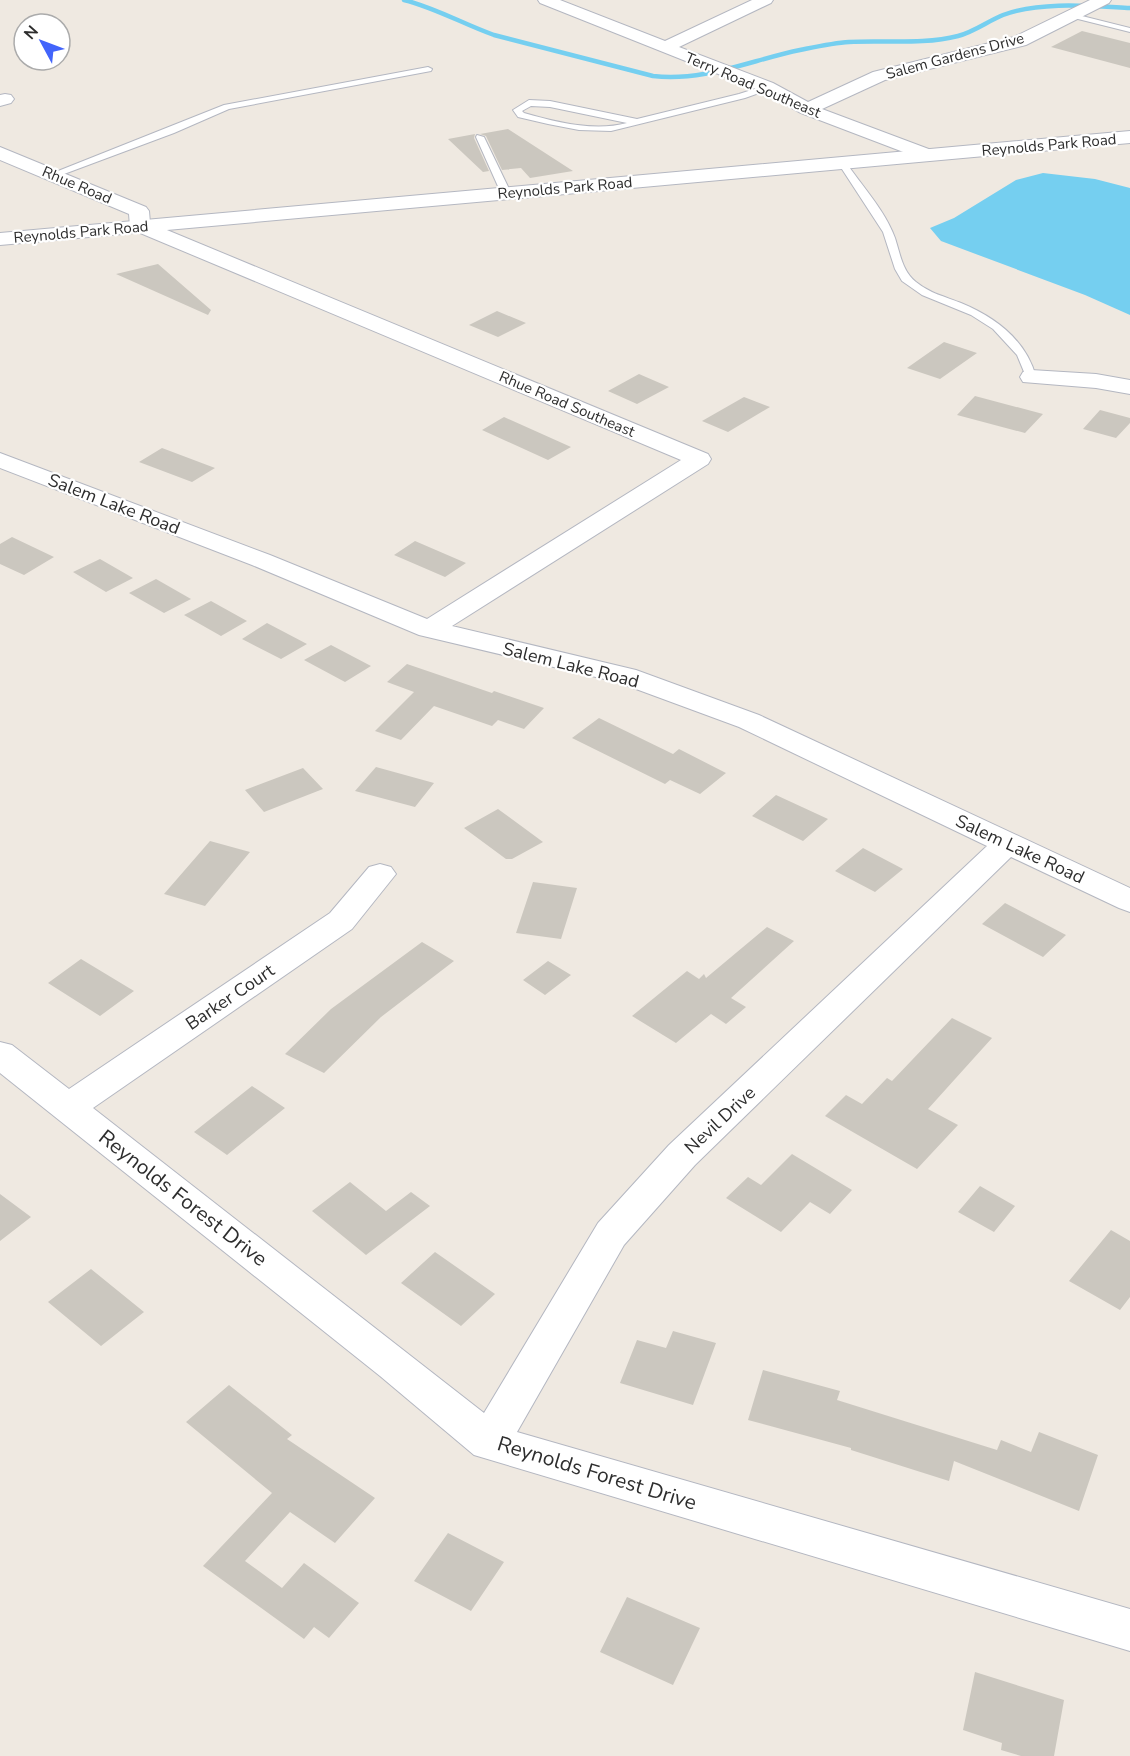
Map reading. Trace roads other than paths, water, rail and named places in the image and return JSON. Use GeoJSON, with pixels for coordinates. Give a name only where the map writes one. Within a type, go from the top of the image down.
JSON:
{"type":"FeatureCollection","features":[{"type":"Feature","properties":{"kind":"main road","name":"Reynolds Park Road"},"geometry":{"type":"LineString","coordinates":[[0,239],[1130,137]]}},
{"type":"Feature","properties":{"kind":"street","name":"Terry Road Southeast"},"geometry":{"type":"LineString","coordinates":[[546,0],[767,87],[807,109],[927,155]]}},
{"type":"Feature","properties":{"kind":"street"},"geometry":{"type":"LineString","coordinates":[[665,47],[765,0]]}},
{"type":"Feature","properties":{"kind":"street","name":"Salem Gardens Drive"},"geometry":{"type":"LineString","coordinates":[[807,109],[879,76],[1009,45],[1040,33],[1103,0]]}},
{"type":"Feature","properties":{"kind":"street","name":"Rhue Road"},"geometry":{"type":"LineString","coordinates":[[0,153],[139,211],[140,226]]}},
{"type":"Feature","properties":{"kind":"street","name":"Rhue Road Southeast"},"geometry":{"type":"LineString","coordinates":[[140,226],[699,459],[429,629]]}},
{"type":"Feature","properties":{"kind":"street"},"geometry":{"type":"LineString","coordinates":[[1031,377],[1096,381],[1130,387]]}},
{"type":"Feature","properties":{"kind":"street","name":"Salem Lake Road"},"geometry":{"type":"LineString","coordinates":[[0,460],[261,560],[429,629],[626,676],[749,722],[1130,901]]}},
{"type":"Feature","properties":{"kind":"street","name":"Nevil Drive"},"geometry":{"type":"LineString","coordinates":[[489,1442],[611,1234],[682,1155],[1008,843]]}},
{"type":"Feature","properties":{"kind":"street","name":"Barker Court"},"geometry":{"type":"LineString","coordinates":[[68,1107],[341,921],[380,874]]}},
{"type":"Feature","properties":{"kind":"street","name":"Reynolds Forest Drive"},"geometry":{"type":"LineString","coordinates":[[0,1054],[489,1442],[1130,1630]]}},
{"type":"Feature","properties":{"kind":"lane"},"geometry":{"type":"LineString","coordinates":[[1072,15],[1130,30]]}},
{"type":"Feature","properties":{"kind":"lane"},"geometry":{"type":"LineString","coordinates":[[53,175],[171,131],[227,107],[428,69]]}},
{"type":"Feature","properties":{"kind":"lane"},"geometry":{"type":"LineString","coordinates":[[637,122],[543,103],[530,103],[517,110],[521,115],[536,120],[577,127],[629,126],[637,122],[742,96],[767,87]]}},
{"type":"Feature","properties":{"kind":"lane"},"geometry":{"type":"LineString","coordinates":[[480,137],[506,193]]}},
{"type":"Feature","properties":{"kind":"lane"},"geometry":{"type":"LineString","coordinates":[[842,163],[888,232],[905,279],[934,298],[962,307],[988,320],[1022,352],[1029,363],[1031,377]]}},
{"type":"Feature","properties":{"kind":"water"},"geometry":{"type":"Polygon","coordinates":[[[1043,173],[1095,179],[1130,188],[1130,315],[1085,295],[941,241],[930,228],[954,218],[1016,180],[1043,173]]]}},
{"type":"Feature","properties":{"kind":"waterway"},"geometry":{"type":"LineString","coordinates":[[404,0],[427,7],[494,35],[653,76],[672,77],[709,73],[782,54],[837,43],[945,39],[970,32],[1003,15],[1033,8],[1050,6],[1130,8]]}}]}
